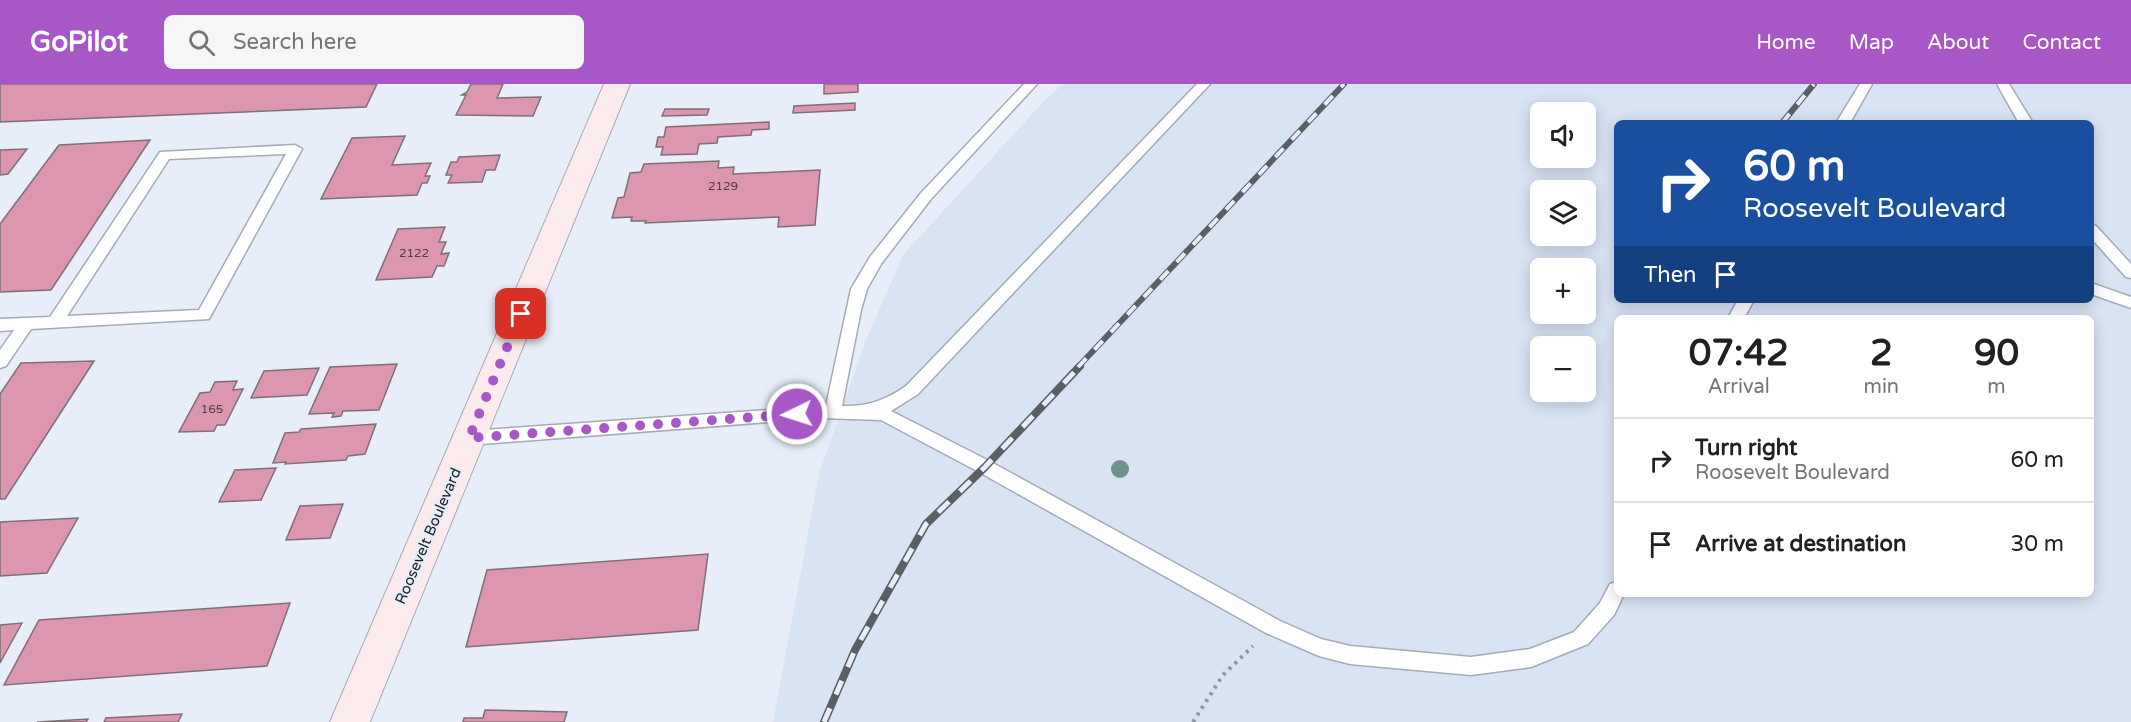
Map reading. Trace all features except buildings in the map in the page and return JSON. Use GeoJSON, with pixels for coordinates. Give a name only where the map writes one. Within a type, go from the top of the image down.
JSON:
{"type":"FeatureCollection","features":[{"type":"Feature","properties":{"kind":"main road","name":"Roosevelt Boulevard"},"geometry":{"type":"LineString","coordinates":[[350,722],[617,84]]}},
{"type":"Feature","properties":{"kind":"lane"},"geometry":{"type":"LineString","coordinates":[[843,411],[853,310],[859,289],[875,261],[926,196],[1031,84]]}},
{"type":"Feature","properties":{"kind":"lane"},"geometry":{"type":"LineString","coordinates":[[469,438],[843,411],[892,404],[912,390],[976,320],[1204,84]]}},
{"type":"Feature","properties":{"kind":"lane"},"geometry":{"type":"LineString","coordinates":[[1845,120],[1866,84]]}},
{"type":"Feature","properties":{"kind":"lane"},"geometry":{"type":"LineString","coordinates":[[2003,84],[2024,120]]}},
{"type":"Feature","properties":{"kind":"lane"},"geometry":{"type":"LineString","coordinates":[[0,325],[204,315],[295,149],[165,155],[55,322]]}},
{"type":"Feature","properties":{"kind":"lane"},"geometry":{"type":"LineString","coordinates":[[2094,232],[2131,273]]}},
{"type":"Feature","properties":{"kind":"lane"},"geometry":{"type":"LineString","coordinates":[[2094,289],[2131,303]]}},
{"type":"Feature","properties":{"kind":"lane"},"geometry":{"type":"LineString","coordinates":[[0,362],[27,323]]}},
{"type":"Feature","properties":{"kind":"lane"},"geometry":{"type":"LineString","coordinates":[[843,411],[883,414],[896,419],[1273,627],[1319,647],[1350,655],[1471,666],[1531,658],[1581,638],[1607,609],[1614,596]]}},
{"type":"Feature","properties":{"kind":"path"},"geometry":{"type":"LineString","coordinates":[[1193,722],[1223,675],[1273,627]]}},
{"type":"Feature","properties":{"kind":"shaded area"},"geometry":{"type":"Polygon","coordinates":[[[1063,84],[2131,84],[2131,722],[773,722],[819,474],[866,340],[903,255],[1046,99],[1063,84]]]}},
{"type":"Feature","properties":{"kind":"railway"},"geometry":{"type":"LineString","coordinates":[[1078,367],[1344,84]]}},
{"type":"Feature","properties":{"kind":"railway"},"geometry":{"type":"LineString","coordinates":[[1784,120],[1814,84]]}},
{"type":"Feature","properties":{"kind":"railway"},"geometry":{"type":"LineString","coordinates":[[824,722],[855,650],[926,524],[985,467],[1080,366]]}},
{"type":"Feature","properties":{"kind":"route"},"geometry":{"type":"LineString","coordinates":[[521,314],[469,438],[797,414]]}}]}
